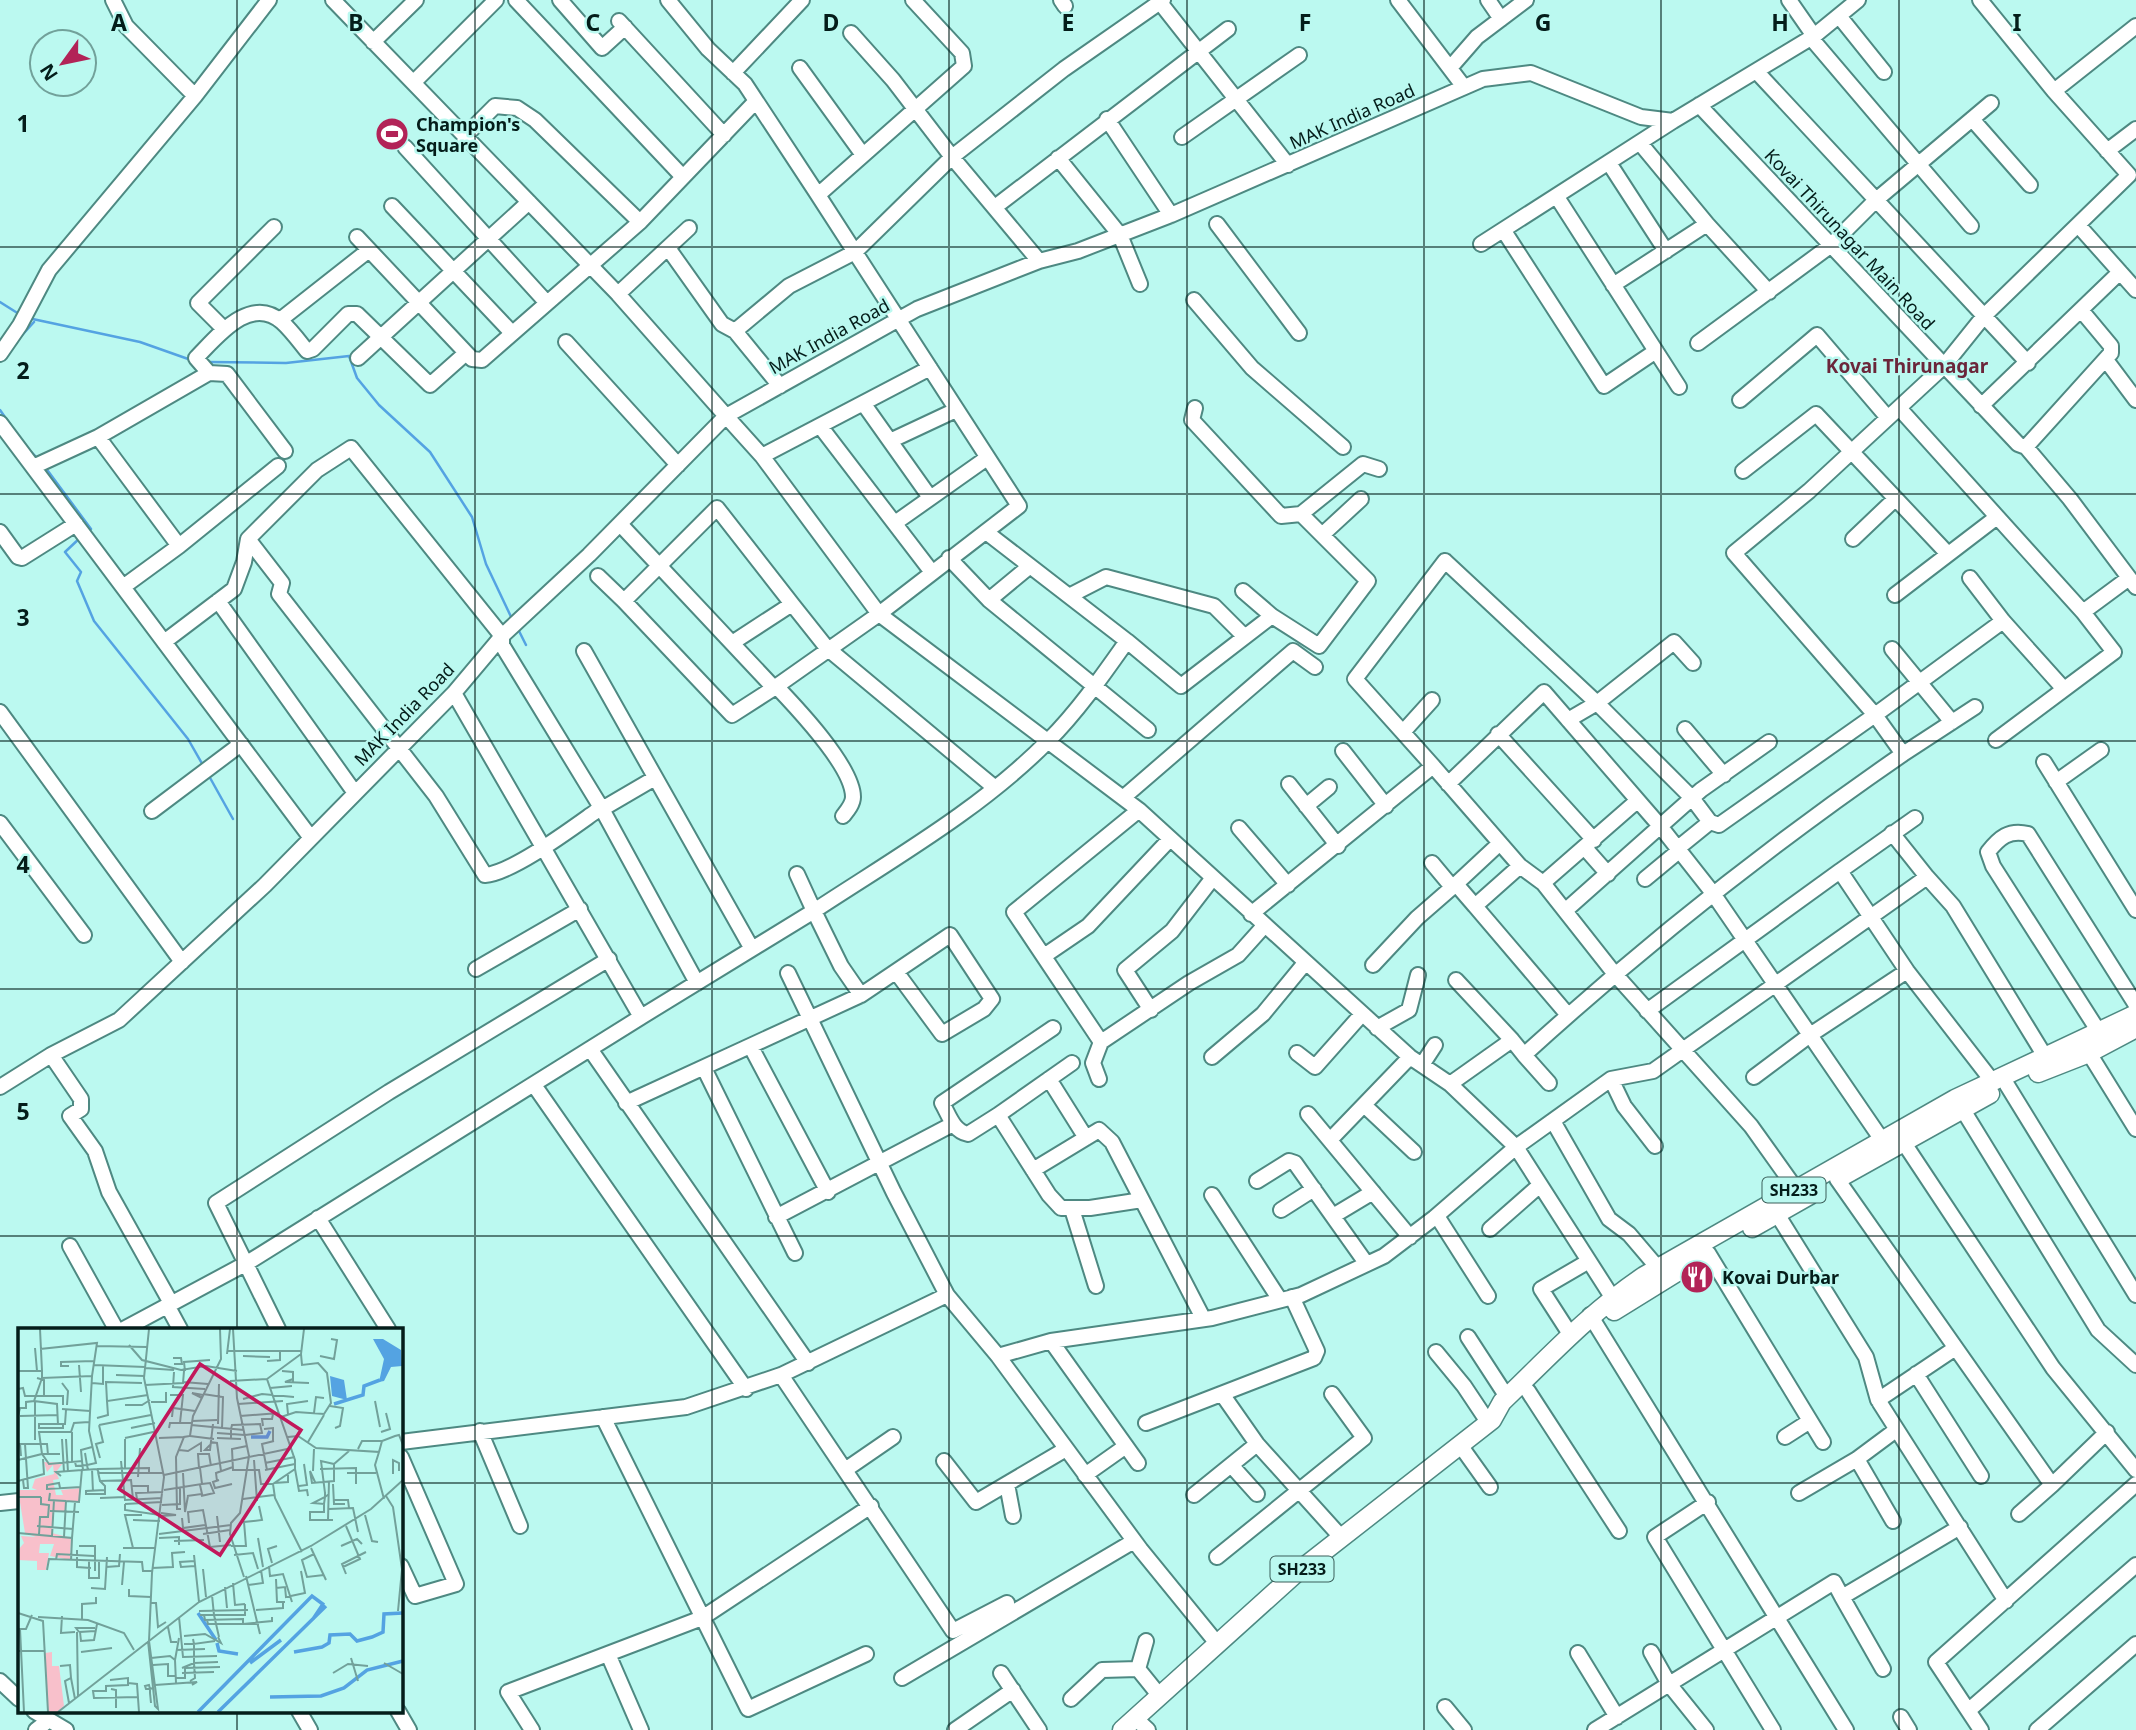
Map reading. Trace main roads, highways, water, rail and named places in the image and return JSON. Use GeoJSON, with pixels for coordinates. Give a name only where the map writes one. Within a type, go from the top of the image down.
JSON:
{"type":"FeatureCollection","features":[{"type":"Feature","properties":{"kind":"main road","name":"SH233"},"geometry":{"type":"LineString","coordinates":[[1135,1726],[1160,1695],[1216,1642],[1341,1538],[1490,1421],[1507,1397],[1570,1334],[1593,1320],[1612,1297],[1658,1268],[1955,1099],[2000,1084],[2099,1032],[2136,1025]]}},
{"type":"Feature","properties":{"kind":"main road"},"geometry":{"type":"LineString","coordinates":[[1490,1421],[1508,1411],[1593,1320],[1837,1179],[1963,1110],[2000,1084],[2090,1053],[2136,1025]]}},
{"type":"Feature","properties":{"kind":"waterway"},"geometry":{"type":"LineString","coordinates":[[0,302],[19,314]]}},
{"type":"Feature","properties":{"kind":"waterway"},"geometry":{"type":"LineString","coordinates":[[28,318],[140,342],[191,360]]}},
{"type":"Feature","properties":{"kind":"waterway"},"geometry":{"type":"LineString","coordinates":[[14,344],[34,322]]}},
{"type":"Feature","properties":{"kind":"waterway"},"geometry":{"type":"LineString","coordinates":[[208,362],[286,363],[349,356],[357,378],[379,405],[430,452],[472,517],[486,564],[513,621]]}},
{"type":"Feature","properties":{"kind":"waterway"},"geometry":{"type":"LineString","coordinates":[[0,410],[12,427]]}},
{"type":"Feature","properties":{"kind":"waterway"},"geometry":{"type":"LineString","coordinates":[[28,449],[38,459]]}},
{"type":"Feature","properties":{"kind":"waterway"},"geometry":{"type":"LineString","coordinates":[[45,467],[91,529],[89,531]]}},
{"type":"Feature","properties":{"kind":"waterway"},"geometry":{"type":"LineString","coordinates":[[81,537],[65,552],[81,572],[77,581],[94,621],[188,739],[204,767]]}},
{"type":"Feature","properties":{"kind":"waterway"},"geometry":{"type":"LineString","coordinates":[[518,629],[526,645]]}},
{"type":"Feature","properties":{"kind":"waterway"},"geometry":{"type":"LineString","coordinates":[[209,776],[233,819]]}},
{"type":"Feature","properties":{"kind":"place","name":"Champion's Square"},"geometry":{"type":"Point","coordinates":[392,134]}},
{"type":"Feature","properties":{"kind":"place","name":"Kovai Durbar"},"geometry":{"type":"Point","coordinates":[1697,1277]}},
{"type":"Feature","properties":{"kind":"district","name":"Kovai Thirunagar"},"geometry":{"type":"Point","coordinates":[1907,366]}}]}
